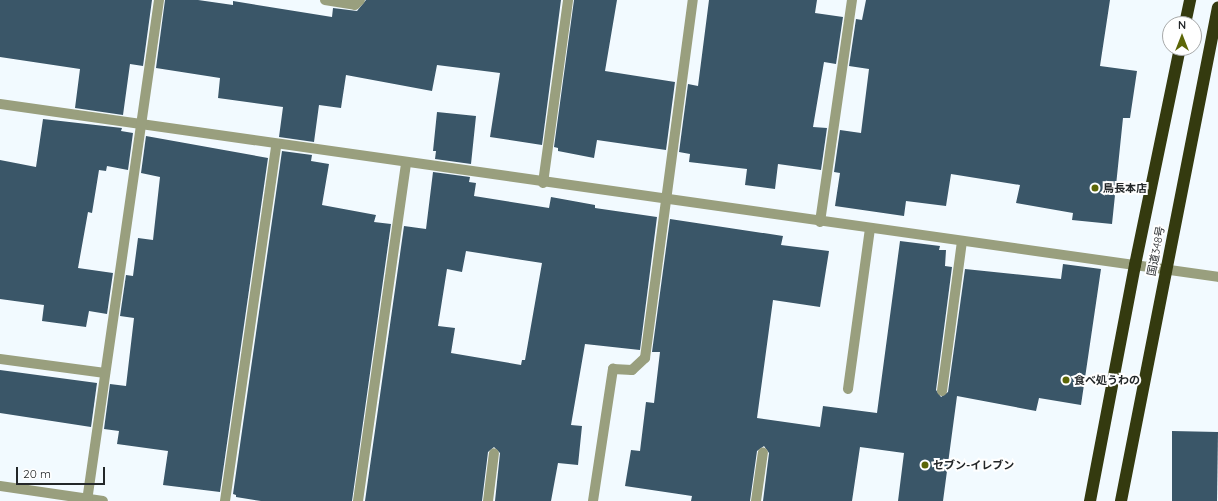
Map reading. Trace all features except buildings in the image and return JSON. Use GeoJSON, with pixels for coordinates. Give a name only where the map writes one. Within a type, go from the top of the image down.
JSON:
{"type":"FeatureCollection","features":[{"type":"Feature","properties":{"kind":"highway"},"geometry":{"type":"LineString","coordinates":[[1187,16],[1190,0]]}},
{"type":"Feature","properties":{"kind":"highway","name":"国道348号"},"geometry":{"type":"LineString","coordinates":[[1121,501],[1218,7]]}},
{"type":"Feature","properties":{"kind":"highway","name":"国道348号"},"geometry":{"type":"LineString","coordinates":[[1090,501],[1135,265],[1178,56]]}},
{"type":"Feature","properties":{"kind":"lane"},"geometry":{"type":"LineString","coordinates":[[87,500],[159,0]]}},
{"type":"Feature","properties":{"kind":"lane"},"geometry":{"type":"LineString","coordinates":[[325,0],[355,5],[360,0]]}},
{"type":"Feature","properties":{"kind":"lane"},"geometry":{"type":"LineString","coordinates":[[543,183],[568,0]]}},
{"type":"Feature","properties":{"kind":"lane"},"geometry":{"type":"LineString","coordinates":[[593,501],[613,369],[632,370],[645,358],[693,0]]}},
{"type":"Feature","properties":{"kind":"lane"},"geometry":{"type":"LineString","coordinates":[[820,222],[852,0]]}},
{"type":"Feature","properties":{"kind":"lane"},"geometry":{"type":"LineString","coordinates":[[0,104],[543,183],[870,229],[962,240],[1218,277]]}},
{"type":"Feature","properties":{"kind":"lane"},"geometry":{"type":"LineString","coordinates":[[225,501],[276,145]]}},
{"type":"Feature","properties":{"kind":"lane"},"geometry":{"type":"LineString","coordinates":[[358,501],[406,163]]}},
{"type":"Feature","properties":{"kind":"lane"},"geometry":{"type":"LineString","coordinates":[[848,389],[870,229]]}},
{"type":"Feature","properties":{"kind":"lane"},"geometry":{"type":"LineString","coordinates":[[942,391],[962,240]]}},
{"type":"Feature","properties":{"kind":"lane"},"geometry":{"type":"LineString","coordinates":[[0,359],[106,373]]}},
{"type":"Feature","properties":{"kind":"lane"},"geometry":{"type":"LineString","coordinates":[[756,501],[763,452]]}},
{"type":"Feature","properties":{"kind":"lane"},"geometry":{"type":"LineString","coordinates":[[488,501],[494,454]]}},
{"type":"Feature","properties":{"kind":"lane"},"geometry":{"type":"LineString","coordinates":[[0,486],[87,500],[103,501]]}},
{"type":"Feature","properties":{"kind":"place","name":"鳥長本店"},"geometry":{"type":"Point","coordinates":[1095,188]}},
{"type":"Feature","properties":{"kind":"place","name":"食べ処うわの"},"geometry":{"type":"Point","coordinates":[1066,380]}},
{"type":"Feature","properties":{"kind":"place","name":"セブン-イレブン"},"geometry":{"type":"Point","coordinates":[925,465]}}]}
